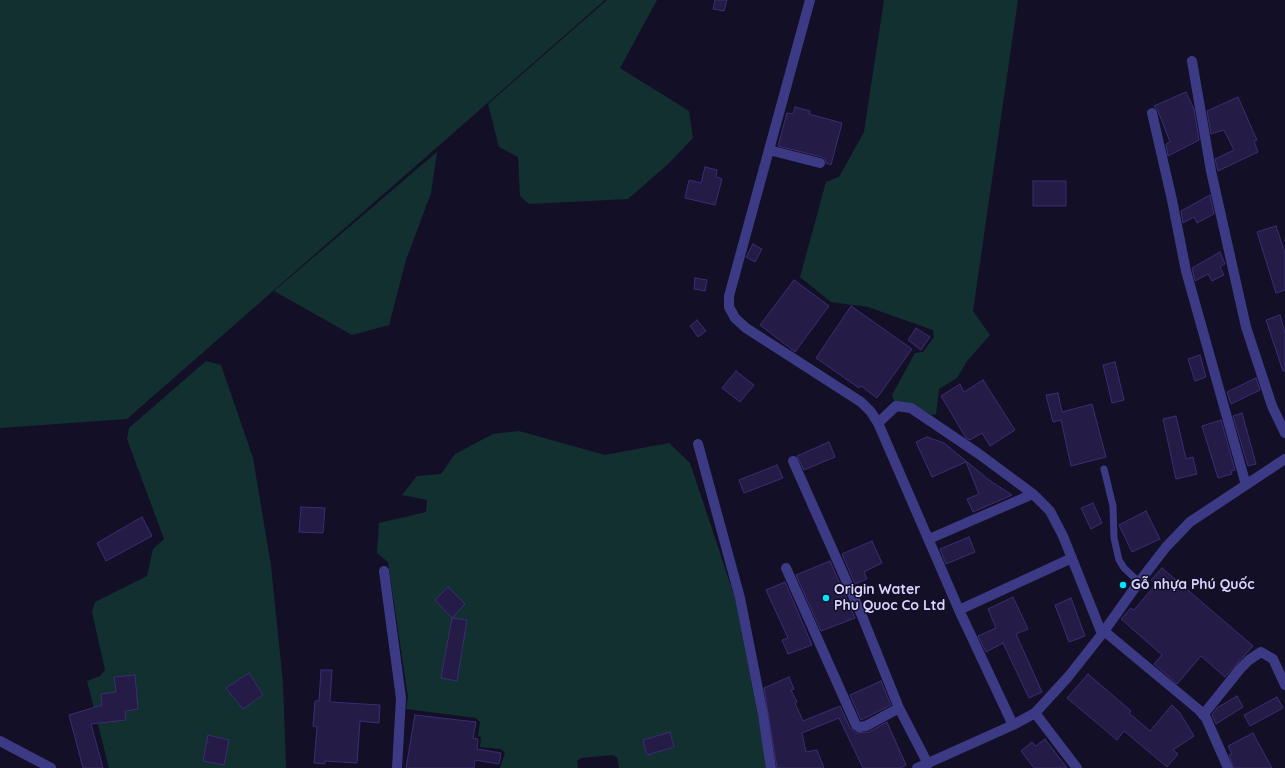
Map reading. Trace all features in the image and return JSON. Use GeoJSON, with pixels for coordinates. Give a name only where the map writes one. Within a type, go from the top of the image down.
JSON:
{"type":"FeatureCollection","features":[{"type":"Feature","properties":{"kind":"street"},"geometry":{"type":"LineString","coordinates":[[810,0],[729,296],[729,307],[735,318],[746,328],[861,402],[871,412],[878,423],[930,539],[959,610],[1013,725]]}},
{"type":"Feature","properties":{"kind":"street"},"geometry":{"type":"LineString","coordinates":[[1192,61],[1211,171],[1243,314],[1272,406],[1285,433]]}},
{"type":"Feature","properties":{"kind":"street"},"geometry":{"type":"LineString","coordinates":[[1152,113],[1172,200],[1186,271],[1246,485]]}},
{"type":"Feature","properties":{"kind":"street"},"geometry":{"type":"LineString","coordinates":[[769,150],[820,163]]}},
{"type":"Feature","properties":{"kind":"street"},"geometry":{"type":"LineString","coordinates":[[878,423],[896,406],[911,408],[979,454],[1033,494],[1050,511],[1072,558],[1103,633],[1203,715],[1228,768]]}},
{"type":"Feature","properties":{"kind":"street"},"geometry":{"type":"LineString","coordinates":[[698,444],[740,598],[763,715],[771,768]]}},
{"type":"Feature","properties":{"kind":"street"},"geometry":{"type":"LineString","coordinates":[[793,461],[862,616],[899,708],[928,764]]}},
{"type":"Feature","properties":{"kind":"street"},"geometry":{"type":"LineString","coordinates":[[917,768],[1013,725],[1035,713],[1068,677],[1103,633],[1166,547],[1190,522],[1285,461]]}},
{"type":"Feature","properties":{"kind":"street"},"geometry":{"type":"LineString","coordinates":[[930,539],[1033,494]]}},
{"type":"Feature","properties":{"kind":"street"},"geometry":{"type":"LineString","coordinates":[[959,610],[1072,558]]}},
{"type":"Feature","properties":{"kind":"street"},"geometry":{"type":"LineString","coordinates":[[786,568],[856,725],[859,727],[866,726],[899,708]]}},
{"type":"Feature","properties":{"kind":"street"},"geometry":{"type":"LineString","coordinates":[[384,571],[401,698],[400,737],[397,768]]}},
{"type":"Feature","properties":{"kind":"street"},"geometry":{"type":"LineString","coordinates":[[1203,715],[1240,669],[1249,660],[1261,652],[1273,659],[1285,685]]}},
{"type":"Feature","properties":{"kind":"street"},"geometry":{"type":"LineString","coordinates":[[1035,713],[1077,768]]}},
{"type":"Feature","properties":{"kind":"street"},"geometry":{"type":"LineString","coordinates":[[0,741],[51,768]]}},
{"type":"Feature","properties":{"kind":"lane"},"geometry":{"type":"LineString","coordinates":[[1104,469],[1113,506],[1114,538],[1119,560],[1124,568],[1139,582]]}},
{"type":"Feature","properties":{"kind":"green space"},"geometry":{"type":"Polygon","coordinates":[[[0,0],[605,0],[127,419],[0,428],[0,0]]]}},
{"type":"Feature","properties":{"kind":"green space"},"geometry":{"type":"Polygon","coordinates":[[[607,0],[657,0],[620,68],[689,111],[693,138],[667,165],[628,199],[529,204],[520,196],[518,157],[499,147],[488,104],[607,0]]]}},
{"type":"Feature","properties":{"kind":"green space"},"geometry":{"type":"Polygon","coordinates":[[[884,0],[1018,0],[973,311],[990,335],[967,361],[957,378],[939,389],[936,414],[931,415],[913,404],[895,403],[892,395],[915,353],[923,352],[934,337],[933,330],[868,307],[831,302],[800,277],[826,182],[839,177],[864,132],[884,0]]]}},
{"type":"Feature","properties":{"kind":"green space"},"geometry":{"type":"Polygon","coordinates":[[[437,152],[431,193],[406,260],[389,325],[352,335],[274,291],[437,152]]]}},
{"type":"Feature","properties":{"kind":"green space"},"geometry":{"type":"Polygon","coordinates":[[[206,361],[221,365],[253,458],[271,566],[283,683],[286,768],[109,768],[87,681],[100,676],[105,670],[92,612],[95,602],[147,576],[153,549],[164,539],[127,439],[129,428],[206,361]]]}},
{"type":"Feature","properties":{"kind":"green space"},"geometry":{"type":"Polygon","coordinates":[[[519,431],[605,455],[669,443],[690,463],[735,598],[768,768],[619,768],[617,757],[612,755],[581,758],[577,761],[578,768],[500,768],[505,753],[501,749],[480,747],[481,737],[478,736],[480,722],[476,718],[406,709],[408,697],[388,562],[377,553],[379,523],[426,512],[427,500],[402,495],[417,476],[441,474],[455,454],[493,434],[519,431]]]}},
{"type":"Feature","properties":{"kind":"building"},"geometry":{"type":"Polygon","coordinates":[[[715,0],[727,0],[724,11],[713,9],[715,0]]]}},
{"type":"Feature","properties":{"kind":"building"},"geometry":{"type":"Polygon","coordinates":[[[1186,92],[1194,109],[1199,140],[1168,156],[1166,144],[1170,142],[1158,111],[1154,106],[1186,92]]]}},
{"type":"Feature","properties":{"kind":"building"},"geometry":{"type":"Polygon","coordinates":[[[1238,97],[1257,140],[1254,141],[1258,152],[1218,171],[1215,159],[1234,150],[1224,130],[1211,134],[1207,111],[1238,97]]]}},
{"type":"Feature","properties":{"kind":"building"},"geometry":{"type":"Polygon","coordinates":[[[795,107],[810,111],[809,114],[842,123],[831,165],[826,163],[825,159],[822,157],[778,146],[787,113],[793,114],[795,107]]]}},
{"type":"Feature","properties":{"kind":"building"},"geometry":{"type":"Polygon","coordinates":[[[705,167],[717,170],[716,177],[722,179],[715,205],[685,198],[689,180],[701,183],[705,167]]]}},
{"type":"Feature","properties":{"kind":"building"},"geometry":{"type":"Polygon","coordinates":[[[1033,181],[1066,181],[1066,206],[1033,206],[1033,181]]]}},
{"type":"Feature","properties":{"kind":"building"},"geometry":{"type":"Polygon","coordinates":[[[1210,195],[1214,214],[1197,223],[1194,217],[1183,223],[1181,211],[1210,195]]]}},
{"type":"Feature","properties":{"kind":"building"},"geometry":{"type":"Polygon","coordinates":[[[1276,226],[1285,253],[1285,290],[1276,293],[1257,232],[1276,226]]]}},
{"type":"Feature","properties":{"kind":"building"},"geometry":{"type":"Polygon","coordinates":[[[753,244],[762,249],[755,262],[746,257],[753,244]]]}},
{"type":"Feature","properties":{"kind":"building"},"geometry":{"type":"Polygon","coordinates":[[[1220,252],[1225,264],[1220,267],[1224,275],[1212,281],[1208,274],[1195,281],[1192,268],[1220,252]]]}},
{"type":"Feature","properties":{"kind":"building"},"geometry":{"type":"Polygon","coordinates":[[[695,278],[707,280],[705,291],[694,289],[695,278]]]}},
{"type":"Feature","properties":{"kind":"building"},"geometry":{"type":"Polygon","coordinates":[[[794,280],[829,306],[795,352],[760,325],[794,280]]]}},
{"type":"Feature","properties":{"kind":"building"},"geometry":{"type":"Polygon","coordinates":[[[851,306],[912,349],[877,398],[861,386],[859,388],[816,358],[851,306]]]}},
{"type":"Feature","properties":{"kind":"building"},"geometry":{"type":"Polygon","coordinates":[[[1280,315],[1285,333],[1285,371],[1283,371],[1266,320],[1280,315]]]}},
{"type":"Feature","properties":{"kind":"building"},"geometry":{"type":"Polygon","coordinates":[[[697,320],[706,331],[698,337],[690,326],[697,320]]]}},
{"type":"Feature","properties":{"kind":"building"},"geometry":{"type":"Polygon","coordinates":[[[916,328],[930,337],[921,350],[908,340],[916,328]]]}},
{"type":"Feature","properties":{"kind":"building"},"geometry":{"type":"Polygon","coordinates":[[[1200,355],[1206,377],[1195,381],[1188,359],[1200,355]]]}},
{"type":"Feature","properties":{"kind":"building"},"geometry":{"type":"Polygon","coordinates":[[[1115,362],[1124,400],[1112,403],[1103,365],[1115,362]]]}},
{"type":"Feature","properties":{"kind":"building"},"geometry":{"type":"Polygon","coordinates":[[[736,371],[754,385],[740,402],[722,388],[736,371]]]}},
{"type":"Feature","properties":{"kind":"building"},"geometry":{"type":"Polygon","coordinates":[[[1256,378],[1260,390],[1231,404],[1227,392],[1256,378]]]}},
{"type":"Feature","properties":{"kind":"building"},"geometry":{"type":"Polygon","coordinates":[[[983,380],[1015,430],[990,446],[982,433],[970,440],[966,438],[941,396],[960,384],[964,392],[983,380]]]}},
{"type":"Feature","properties":{"kind":"building"},"geometry":{"type":"Polygon","coordinates":[[[1058,393],[1062,412],[1092,404],[1106,457],[1071,466],[1061,420],[1053,422],[1046,395],[1058,393]]]}},
{"type":"Feature","properties":{"kind":"building"},"geometry":{"type":"Polygon","coordinates":[[[1242,413],[1256,464],[1248,466],[1233,416],[1242,413]]]}},
{"type":"Feature","properties":{"kind":"building"},"geometry":{"type":"Polygon","coordinates":[[[1176,416],[1186,459],[1193,457],[1197,474],[1176,479],[1163,419],[1176,416]]]}},
{"type":"Feature","properties":{"kind":"building"},"geometry":{"type":"Polygon","coordinates":[[[1221,420],[1235,470],[1231,471],[1232,474],[1218,478],[1202,426],[1221,420]]]}},
{"type":"Feature","properties":{"kind":"building"},"geometry":{"type":"Polygon","coordinates":[[[927,437],[944,443],[989,480],[1012,495],[973,512],[967,499],[979,494],[966,462],[932,477],[916,442],[927,437]]]}},
{"type":"Feature","properties":{"kind":"building"},"geometry":{"type":"Polygon","coordinates":[[[829,442],[835,457],[804,470],[797,456],[829,442]]]}},
{"type":"Feature","properties":{"kind":"building"},"geometry":{"type":"Polygon","coordinates":[[[777,465],[783,478],[744,493],[739,480],[777,465]]]}},
{"type":"Feature","properties":{"kind":"building"},"geometry":{"type":"Polygon","coordinates":[[[1093,503],[1102,523],[1091,529],[1081,508],[1093,503]]]}},
{"type":"Feature","properties":{"kind":"building"},"geometry":{"type":"Polygon","coordinates":[[[301,507],[325,508],[323,533],[299,532],[301,507]]]}},
{"type":"Feature","properties":{"kind":"building"},"geometry":{"type":"Polygon","coordinates":[[[1146,511],[1160,539],[1132,552],[1119,525],[1146,511]]]}},
{"type":"Feature","properties":{"kind":"building"},"geometry":{"type":"Polygon","coordinates":[[[142,517],[152,536],[106,561],[97,543],[142,517]]]}},
{"type":"Feature","properties":{"kind":"building"},"geometry":{"type":"Polygon","coordinates":[[[969,537],[975,552],[946,564],[940,549],[969,537]]]}},
{"type":"Feature","properties":{"kind":"building"},"geometry":{"type":"Polygon","coordinates":[[[872,541],[882,563],[864,572],[867,579],[855,584],[842,554],[872,541]]]}},
{"type":"Feature","properties":{"kind":"building"},"geometry":{"type":"Polygon","coordinates":[[[830,561],[855,618],[821,631],[796,575],[830,561]]]}},
{"type":"Feature","properties":{"kind":"building"},"geometry":{"type":"Polygon","coordinates":[[[1162,568],[1253,646],[1225,677],[1201,656],[1177,684],[1154,664],[1162,655],[1121,619],[1131,608],[1134,610],[1156,584],[1151,580],[1162,568]]]}},
{"type":"Feature","properties":{"kind":"building"},"geometry":{"type":"Polygon","coordinates":[[[785,582],[812,645],[788,654],[782,640],[788,638],[766,590],[785,582]]]}},
{"type":"Feature","properties":{"kind":"building"},"geometry":{"type":"Polygon","coordinates":[[[448,587],[465,604],[452,618],[435,600],[448,587]]]}},
{"type":"Feature","properties":{"kind":"building"},"geometry":{"type":"Polygon","coordinates":[[[1013,597],[1028,629],[1016,634],[1042,692],[1029,698],[1003,643],[986,652],[978,636],[996,628],[988,609],[1013,597]]]}},
{"type":"Feature","properties":{"kind":"building"},"geometry":{"type":"Polygon","coordinates":[[[1071,598],[1085,636],[1069,642],[1055,605],[1071,598]]]}},
{"type":"Feature","properties":{"kind":"building"},"geometry":{"type":"Polygon","coordinates":[[[452,618],[467,620],[457,681],[441,678],[452,618]]]}},
{"type":"Feature","properties":{"kind":"building"},"geometry":{"type":"Polygon","coordinates":[[[321,670],[332,670],[330,702],[380,705],[379,723],[360,721],[357,763],[325,761],[325,764],[314,763],[317,727],[313,726],[315,701],[319,701],[321,670]]]}},
{"type":"Feature","properties":{"kind":"building"},"geometry":{"type":"Polygon","coordinates":[[[249,673],[263,695],[243,709],[226,688],[249,673]]]}},
{"type":"Feature","properties":{"kind":"building"},"geometry":{"type":"Polygon","coordinates":[[[1088,674],[1131,711],[1129,713],[1150,731],[1172,705],[1180,713],[1194,736],[1173,750],[1178,754],[1167,767],[1124,731],[1117,740],[1067,698],[1088,674]]]}},
{"type":"Feature","properties":{"kind":"building"},"geometry":{"type":"Polygon","coordinates":[[[135,675],[138,709],[125,711],[126,720],[91,724],[103,768],[83,768],[69,715],[102,705],[101,694],[116,692],[114,677],[135,675]]]}},
{"type":"Feature","properties":{"kind":"building"},"geometry":{"type":"Polygon","coordinates":[[[789,677],[794,689],[791,690],[797,702],[795,703],[803,721],[840,706],[850,728],[856,733],[869,732],[887,722],[906,765],[901,768],[863,768],[839,718],[802,733],[806,752],[817,750],[824,768],[777,768],[764,688],[789,677]]]}},
{"type":"Feature","properties":{"kind":"building"},"geometry":{"type":"Polygon","coordinates":[[[881,681],[891,705],[861,720],[850,695],[881,681]]]}},
{"type":"Feature","properties":{"kind":"building"},"geometry":{"type":"Polygon","coordinates":[[[1237,696],[1243,707],[1216,724],[1212,715],[1217,708],[1237,696]]]}},
{"type":"Feature","properties":{"kind":"building"},"geometry":{"type":"Polygon","coordinates":[[[1277,697],[1283,708],[1250,726],[1244,715],[1277,697]]]}},
{"type":"Feature","properties":{"kind":"building"},"geometry":{"type":"Polygon","coordinates":[[[415,715],[476,722],[473,738],[478,739],[477,749],[501,753],[499,764],[475,760],[474,768],[406,768],[415,715]]]}},
{"type":"Feature","properties":{"kind":"building"},"geometry":{"type":"Polygon","coordinates":[[[670,732],[674,747],[647,755],[643,740],[670,732]]]}},
{"type":"Feature","properties":{"kind":"building"},"geometry":{"type":"Polygon","coordinates":[[[1253,733],[1272,768],[1234,768],[1229,755],[1232,754],[1228,746],[1253,733]]]}},
{"type":"Feature","properties":{"kind":"building"},"geometry":{"type":"Polygon","coordinates":[[[208,735],[229,740],[224,765],[203,761],[208,735]]]}},
{"type":"Feature","properties":{"kind":"building"},"geometry":{"type":"Polygon","coordinates":[[[1045,739],[1067,768],[1034,768],[1021,751],[1032,742],[1036,746],[1045,739]]]}},
{"type":"Feature","properties":{"kind":"place","name":"Gỗ nhựa Phú Quốc"},"geometry":{"type":"Point","coordinates":[1123,585]}},
{"type":"Feature","properties":{"kind":"place","name":"Origin Water Phu Quoc Co Ltd"},"geometry":{"type":"Point","coordinates":[826,598]}}]}
